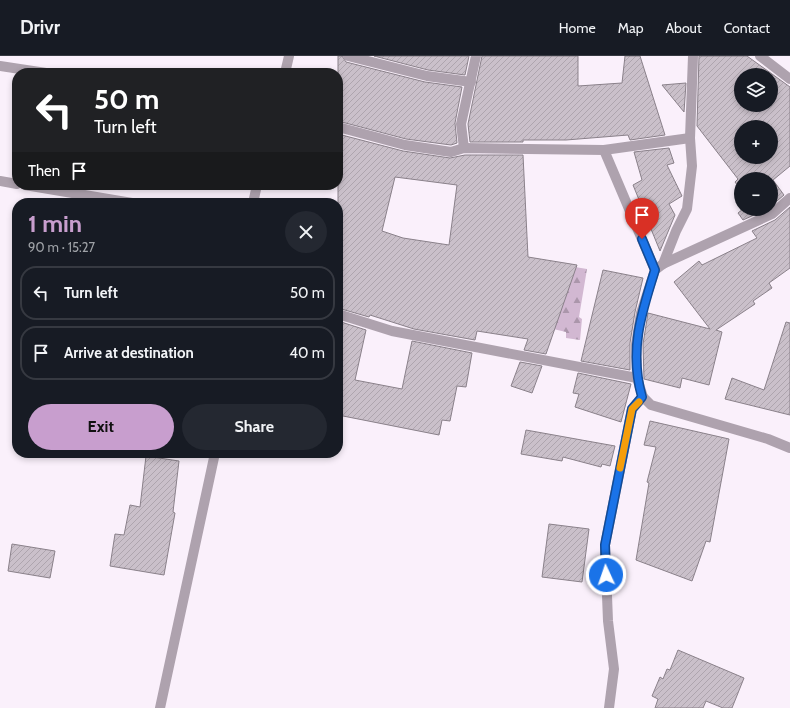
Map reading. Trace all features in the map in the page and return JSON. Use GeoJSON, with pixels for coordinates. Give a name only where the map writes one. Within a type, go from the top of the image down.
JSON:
{"type":"FeatureCollection","features":[{"type":"Feature","properties":{"kind":"street"},"geometry":{"type":"LineString","coordinates":[[286,68],[289,56]]}},
{"type":"Feature","properties":{"kind":"street"},"geometry":{"type":"LineString","coordinates":[[348,56],[427,76],[471,82]]}},
{"type":"Feature","properties":{"kind":"street"},"geometry":{"type":"LineString","coordinates":[[464,148],[461,124],[476,56]]}},
{"type":"Feature","properties":{"kind":"street"},"geometry":{"type":"LineString","coordinates":[[693,56],[690,138],[692,166],[687,209],[659,267],[640,321],[636,344],[637,378],[642,397],[651,405],[768,439],[790,448]]}},
{"type":"Feature","properties":{"kind":"street"},"geometry":{"type":"LineString","coordinates":[[760,56],[790,78]]}},
{"type":"Feature","properties":{"kind":"street"},"geometry":{"type":"LineString","coordinates":[[0,66],[13,68]]}},
{"type":"Feature","properties":{"kind":"street"},"geometry":{"type":"LineString","coordinates":[[343,128],[405,145],[451,152],[464,148],[604,150],[690,138]]}},
{"type":"Feature","properties":{"kind":"street"},"geometry":{"type":"LineString","coordinates":[[604,150],[659,267]]}},
{"type":"Feature","properties":{"kind":"street"},"geometry":{"type":"LineString","coordinates":[[0,181],[12,183]]}},
{"type":"Feature","properties":{"kind":"street"},"geometry":{"type":"LineString","coordinates":[[55,190],[102,198]]}},
{"type":"Feature","properties":{"kind":"street"},"geometry":{"type":"LineString","coordinates":[[659,267],[772,214],[790,198]]}},
{"type":"Feature","properties":{"kind":"street"},"geometry":{"type":"LineString","coordinates":[[343,316],[392,331],[637,378]]}},
{"type":"Feature","properties":{"kind":"street"},"geometry":{"type":"LineString","coordinates":[[609,708],[614,668],[608,621],[605,545],[632,409],[642,397]]}},
{"type":"Feature","properties":{"kind":"street"},"geometry":{"type":"LineString","coordinates":[[160,708],[214,458]]}},
{"type":"Feature","properties":{"kind":"green space"},"geometry":{"type":"Polygon","coordinates":[[[563,265],[587,269],[579,317],[582,319],[580,340],[566,338],[566,332],[549,328],[563,265]]]}},
{"type":"Feature","properties":{"kind":"building"},"geometry":{"type":"Polygon","coordinates":[[[338,56],[342,56],[346,62],[425,82],[462,87],[455,123],[457,143],[451,145],[406,139],[343,122],[343,68],[338,68],[338,56]]]}},
{"type":"Feature","properties":{"kind":"building"},"geometry":{"type":"Polygon","coordinates":[[[374,56],[469,56],[465,75],[428,70],[374,56]]]}},
{"type":"Feature","properties":{"kind":"building"},"geometry":{"type":"Polygon","coordinates":[[[482,56],[578,56],[578,86],[622,83],[625,56],[640,56],[665,135],[630,140],[628,135],[566,140],[523,140],[523,142],[470,142],[468,124],[482,56]]]}},
{"type":"Feature","properties":{"kind":"building"},"geometry":{"type":"Polygon","coordinates":[[[699,56],[747,56],[764,68],[734,68],[734,112],[778,112],[778,78],[790,87],[790,166],[778,176],[778,172],[734,172],[734,174],[697,126],[699,56]]]}},
{"type":"Feature","properties":{"kind":"building"},"geometry":{"type":"Polygon","coordinates":[[[686,83],[684,112],[662,85],[686,83]]]}},
{"type":"Feature","properties":{"kind":"building"},"geometry":{"type":"Polygon","coordinates":[[[343,135],[403,151],[450,158],[465,155],[523,155],[528,257],[577,265],[546,354],[524,350],[528,339],[477,331],[475,340],[414,329],[370,315],[369,317],[343,309],[343,198],[338,198],[338,190],[343,190],[343,135]],[[395,177],[382,231],[403,238],[449,245],[457,185],[395,177]]]}},
{"type":"Feature","properties":{"kind":"building"},"geometry":{"type":"Polygon","coordinates":[[[669,148],[674,163],[667,165],[682,196],[669,204],[675,215],[660,251],[633,185],[642,180],[634,152],[669,148]]]}},
{"type":"Feature","properties":{"kind":"building"},"geometry":{"type":"Polygon","coordinates":[[[778,187],[784,195],[778,200],[778,187]]]}},
{"type":"Feature","properties":{"kind":"building"},"geometry":{"type":"Polygon","coordinates":[[[790,207],[790,268],[769,283],[772,288],[753,301],[755,304],[716,330],[722,332],[709,385],[682,378],[680,388],[644,379],[643,344],[648,313],[710,329],[674,282],[699,261],[702,265],[757,238],[752,231],[775,220],[790,207]]]}},
{"type":"Feature","properties":{"kind":"building"},"geometry":{"type":"Polygon","coordinates":[[[740,216],[752,216],[743,220],[740,216]]]}},
{"type":"Feature","properties":{"kind":"building"},"geometry":{"type":"Polygon","coordinates":[[[603,270],[643,278],[630,343],[630,370],[581,361],[603,270]]]}},
{"type":"Feature","properties":{"kind":"building"},"geometry":{"type":"Polygon","coordinates":[[[786,322],[790,323],[790,415],[725,399],[732,378],[764,390],[786,322]]]}},
{"type":"Feature","properties":{"kind":"building"},"geometry":{"type":"Polygon","coordinates":[[[343,323],[366,330],[355,380],[402,389],[412,341],[472,353],[466,387],[457,386],[450,421],[442,420],[439,435],[343,416],[343,323]]]}},
{"type":"Feature","properties":{"kind":"building"},"geometry":{"type":"Polygon","coordinates":[[[520,362],[542,366],[532,393],[511,386],[520,362]]]}},
{"type":"Feature","properties":{"kind":"building"},"geometry":{"type":"Polygon","coordinates":[[[578,373],[631,384],[621,422],[575,407],[579,394],[573,393],[578,373]]]}},
{"type":"Feature","properties":{"kind":"building"},"geometry":{"type":"Polygon","coordinates":[[[650,421],[729,439],[710,542],[706,541],[692,581],[636,560],[649,483],[647,482],[656,447],[644,445],[650,421]]]}},
{"type":"Feature","properties":{"kind":"building"},"geometry":{"type":"Polygon","coordinates":[[[526,430],[615,446],[610,466],[602,464],[601,467],[563,457],[562,461],[521,454],[526,430]]]}},
{"type":"Feature","properties":{"kind":"building"},"geometry":{"type":"Polygon","coordinates":[[[146,458],[159,458],[179,461],[173,512],[175,513],[164,575],[110,566],[115,534],[124,535],[130,505],[140,507],[146,458]]]}},
{"type":"Feature","properties":{"kind":"building"},"geometry":{"type":"Polygon","coordinates":[[[549,524],[589,529],[582,582],[542,577],[549,524]]]}},
{"type":"Feature","properties":{"kind":"building"},"geometry":{"type":"Polygon","coordinates":[[[12,544],[55,551],[50,578],[8,571],[12,544]]]}},
{"type":"Feature","properties":{"kind":"building"},"geometry":{"type":"Polygon","coordinates":[[[678,650],[744,678],[732,708],[723,708],[706,701],[703,708],[655,708],[658,699],[652,696],[660,677],[663,679],[667,669],[670,670],[678,650]]]}},
{"type":"Feature","properties":{"kind":"slow traffic"},"geometry":{"type":"LineString","coordinates":[[620,468],[632,409],[639,402]]}},
{"type":"Feature","properties":{"kind":"route"},"geometry":{"type":"LineString","coordinates":[[606,575],[605,545],[632,409],[642,397],[637,378],[636,344],[641,314],[655,270],[642,239]]}}]}
